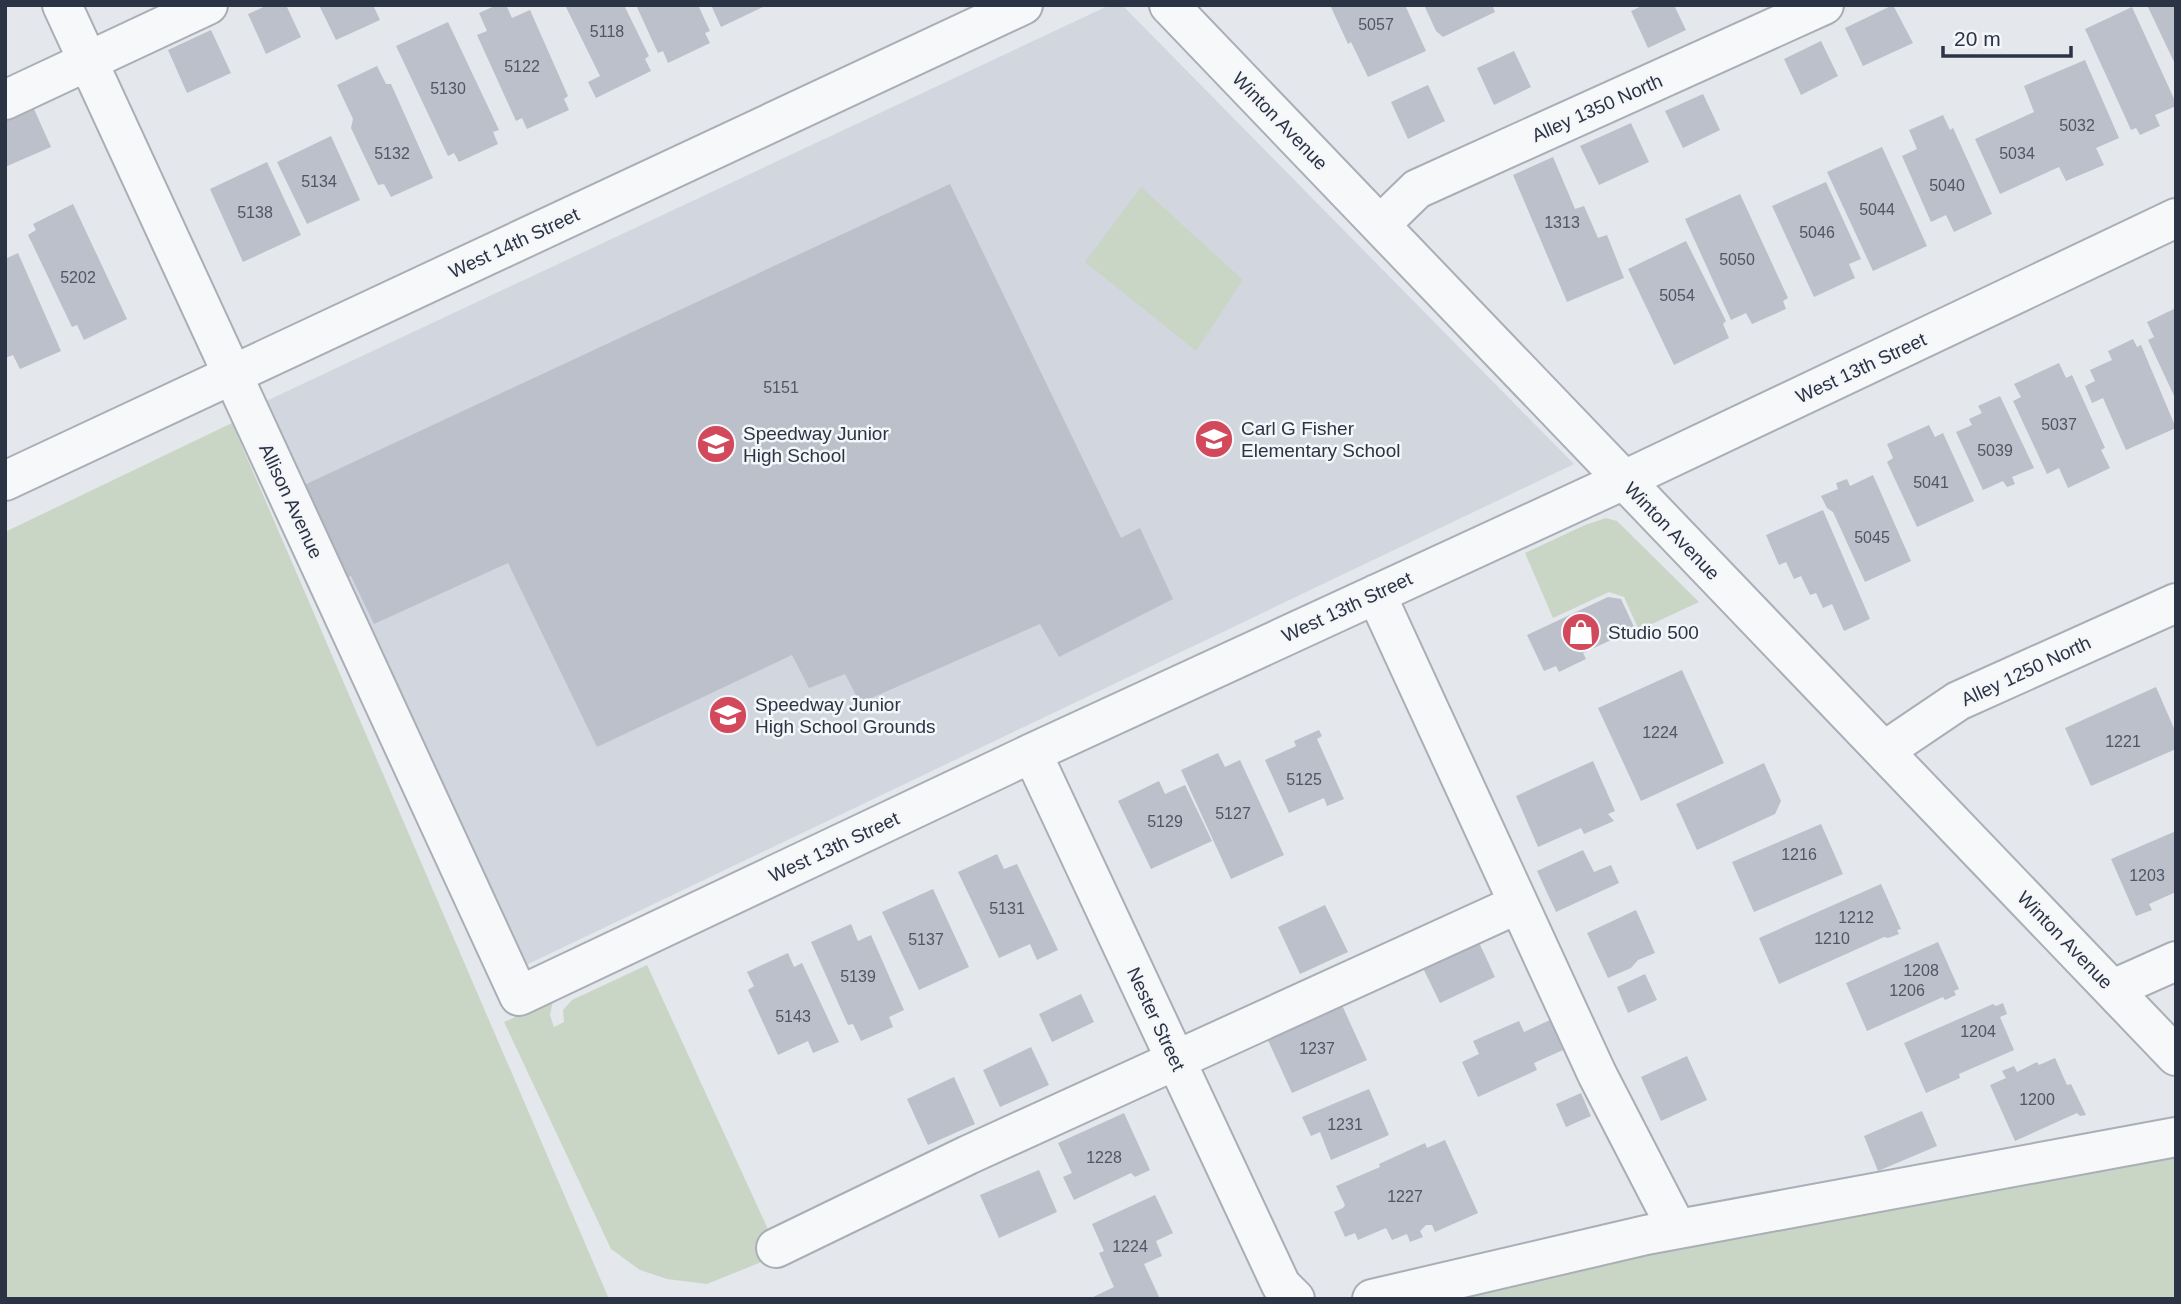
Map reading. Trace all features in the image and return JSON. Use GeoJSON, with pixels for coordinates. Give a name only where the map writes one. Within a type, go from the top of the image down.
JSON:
{"type":"FeatureCollection","features":[{"type":"Feature","properties":{"kind":"street","name":"Allison Avenue"},"geometry":{"type":"LineString","coordinates":[[62,5],[519,996]]}},
{"type":"Feature","properties":{"kind":"street"},"geometry":{"type":"LineString","coordinates":[[5,100],[208,5]]}},
{"type":"Feature","properties":{"kind":"street","name":"West 14th Street"},"geometry":{"type":"LineString","coordinates":[[5,481],[1023,5]]}},
{"type":"Feature","properties":{"kind":"street","name":"Winton Avenue"},"geometry":{"type":"LineString","coordinates":[[1169,5],[2176,1056]]}},
{"type":"Feature","properties":{"kind":"street","name":"Alley 1350 North"},"geometry":{"type":"LineString","coordinates":[[1380,225],[1417,189],[1824,5]]}},
{"type":"Feature","properties":{"kind":"street","name":"West 13th Street"},"geometry":{"type":"LineString","coordinates":[[519,996],[1032,753],[1624,480],[2176,218]]}},
{"type":"Feature","properties":{"kind":"street"},"geometry":{"type":"LineString","coordinates":[[1376,594],[1597,1074],[1677,1230]]}},
{"type":"Feature","properties":{"kind":"street","name":"Alley 1250 North"},"geometry":{"type":"LineString","coordinates":[[1884,751],[1958,701],[2176,603]]}},
{"type":"Feature","properties":{"kind":"street","name":"Nester Street"},"geometry":{"type":"LineString","coordinates":[[1032,753],[1175,1060],[1288,1292]]}},
{"type":"Feature","properties":{"kind":"street"},"geometry":{"type":"LineString","coordinates":[[776,1248],[968,1155],[1518,904]]}},
{"type":"Feature","properties":{"kind":"street"},"geometry":{"type":"LineString","coordinates":[[2113,989],[2176,961]]}},
{"type":"Feature","properties":{"kind":"street"},"geometry":{"type":"LineString","coordinates":[[1372,1299],[1646,1235],[2176,1137]]}},
{"type":"Feature","properties":{"kind":"shaded area","name":"Speedway Junior High School Grounds"},"geometry":{"type":"Polygon","coordinates":[[[1110,5],[1122,5],[1574,464],[524,966],[262,403],[1110,5]]]}},
{"type":"Feature","properties":{"kind":"green space"},"geometry":{"type":"Polygon","coordinates":[[[1141,187],[1243,280],[1196,351],[1085,262],[1141,187]]]}},
{"type":"Feature","properties":{"kind":"green space"},"geometry":{"type":"Polygon","coordinates":[[[232,423],[609,1299],[5,1299],[5,532],[232,423]]]}},
{"type":"Feature","properties":{"kind":"green space"},"geometry":{"type":"Polygon","coordinates":[[[1606,518],[1617,521],[1699,602],[1639,630],[1624,597],[1609,592],[1553,618],[1525,553],[1606,518]]]}},
{"type":"Feature","properties":{"kind":"green space"},"geometry":{"type":"Polygon","coordinates":[[[647,965],[772,1238],[786,1252],[707,1284],[667,1279],[640,1270],[611,1249],[504,1022],[553,1001],[550,1015],[554,1027],[564,1022],[563,1010],[572,1000],[647,965]]]}},
{"type":"Feature","properties":{"kind":"green space"},"geometry":{"type":"Polygon","coordinates":[[[2176,1136],[2176,1299],[1346,1299],[2176,1136]]]}},
{"type":"Feature","properties":{"kind":"building"},"geometry":{"type":"Polygon","coordinates":[[[268,5],[286,5],[301,37],[266,54],[248,14],[268,5]]]}},
{"type":"Feature","properties":{"kind":"building"},"geometry":{"type":"Polygon","coordinates":[[[319,5],[373,5],[380,20],[336,40],[319,5]]]}},
{"type":"Feature","properties":{"kind":"building"},"geometry":{"type":"Polygon","coordinates":[[[497,5],[506,5],[512,18],[530,10],[568,96],[564,99],[569,110],[527,129],[522,118],[516,121],[477,35],[487,31],[479,13],[497,5]]]}},
{"type":"Feature","properties":{"kind":"building"},"geometry":{"type":"Polygon","coordinates":[[[565,5],[624,5],[649,56],[645,59],[651,71],[596,98],[588,82],[600,76],[565,5]]]}},
{"type":"Feature","properties":{"kind":"building"},"geometry":{"type":"Polygon","coordinates":[[[636,5],[698,5],[710,31],[705,33],[710,43],[668,63],[663,51],[658,53],[636,5]]]}},
{"type":"Feature","properties":{"kind":"building"},"geometry":{"type":"Polygon","coordinates":[[[711,5],[767,5],[721,27],[711,5]]]}},
{"type":"Feature","properties":{"kind":"building"},"geometry":{"type":"Polygon","coordinates":[[[1330,5],[1405,5],[1426,51],[1368,77],[1351,42],[1348,44],[1330,5]]]}},
{"type":"Feature","properties":{"kind":"building"},"geometry":{"type":"Polygon","coordinates":[[[1424,5],[1492,5],[1495,12],[1443,37],[1436,31],[1424,5]]]}},
{"type":"Feature","properties":{"kind":"building"},"geometry":{"type":"Polygon","coordinates":[[[1644,5],[1674,5],[1686,30],[1648,48],[1631,11],[1644,5]]]}},
{"type":"Feature","properties":{"kind":"building"},"geometry":{"type":"Polygon","coordinates":[[[1893,5],[1913,43],[1863,66],[1845,28],[1893,5]]]}},
{"type":"Feature","properties":{"kind":"building"},"geometry":{"type":"Polygon","coordinates":[[[2147,5],[2176,5],[2176,66],[2147,5]]]}},
{"type":"Feature","properties":{"kind":"building"},"geometry":{"type":"Polygon","coordinates":[[[2132,7],[2176,103],[2176,106],[2155,115],[2160,126],[2140,135],[2136,128],[2131,130],[2085,29],[2132,7]]]}},
{"type":"Feature","properties":{"kind":"building"},"geometry":{"type":"Polygon","coordinates":[[[448,22],[499,130],[493,132],[498,144],[459,162],[454,153],[448,156],[396,46],[448,22]]]}},
{"type":"Feature","properties":{"kind":"building"},"geometry":{"type":"Polygon","coordinates":[[[211,30],[231,73],[187,93],[168,50],[211,30]]]}},
{"type":"Feature","properties":{"kind":"building"},"geometry":{"type":"Polygon","coordinates":[[[1821,41],[1838,76],[1801,95],[1784,59],[1821,41]]]}},
{"type":"Feature","properties":{"kind":"building"},"geometry":{"type":"Polygon","coordinates":[[[1514,51],[1531,87],[1494,105],[1477,68],[1514,51]]]}},
{"type":"Feature","properties":{"kind":"building"},"geometry":{"type":"Polygon","coordinates":[[[2085,60],[2119,138],[2096,148],[2104,165],[2066,181],[2059,167],[2000,194],[1975,139],[2034,112],[2024,86],[2085,60]]]}},
{"type":"Feature","properties":{"kind":"building"},"geometry":{"type":"Polygon","coordinates":[[[377,66],[386,84],[391,84],[433,178],[391,197],[384,184],[378,185],[351,128],[353,119],[337,85],[377,66]]]}},
{"type":"Feature","properties":{"kind":"building"},"geometry":{"type":"Polygon","coordinates":[[[1428,85],[1445,121],[1408,139],[1391,102],[1428,85]]]}},
{"type":"Feature","properties":{"kind":"building"},"geometry":{"type":"Polygon","coordinates":[[[1703,94],[1720,130],[1683,148],[1665,111],[1703,94]]]}},
{"type":"Feature","properties":{"kind":"building"},"geometry":{"type":"Polygon","coordinates":[[[30,100],[51,147],[5,167],[5,111],[30,100]]]}},
{"type":"Feature","properties":{"kind":"building"},"geometry":{"type":"Polygon","coordinates":[[[1943,115],[1950,130],[1953,128],[1992,214],[1954,232],[1946,215],[1931,222],[1902,156],[1917,149],[1909,130],[1943,115]]]}},
{"type":"Feature","properties":{"kind":"building"},"geometry":{"type":"Polygon","coordinates":[[[1631,123],[1649,162],[1599,185],[1580,146],[1631,123]]]}},
{"type":"Feature","properties":{"kind":"building"},"geometry":{"type":"Polygon","coordinates":[[[331,136],[360,200],[307,224],[277,162],[331,136]]]}},
{"type":"Feature","properties":{"kind":"building"},"geometry":{"type":"Polygon","coordinates":[[[1882,147],[1927,246],[1873,271],[1827,172],[1882,147]]]}},
{"type":"Feature","properties":{"kind":"building"},"geometry":{"type":"Polygon","coordinates":[[[1553,157],[1575,209],[1584,206],[1598,238],[1607,235],[1624,278],[1567,302],[1513,175],[1553,157]]]}},
{"type":"Feature","properties":{"kind":"building"},"geometry":{"type":"Polygon","coordinates":[[[267,162],[301,235],[243,262],[210,189],[267,162]]]}},
{"type":"Feature","properties":{"kind":"building"},"geometry":{"type":"Polygon","coordinates":[[[1826,182],[1861,259],[1849,264],[1855,278],[1814,297],[1772,206],[1826,182]]]}},
{"type":"Feature","properties":{"kind":"building"},"geometry":{"type":"Polygon","coordinates":[[[950,184],[1121,538],[1140,528],[1173,599],[1059,657],[1040,624],[860,703],[845,674],[809,688],[792,655],[597,747],[508,563],[374,624],[351,576],[329,584],[287,493],[950,184]]]}},
{"type":"Feature","properties":{"kind":"building"},"geometry":{"type":"Polygon","coordinates":[[[1740,194],[1788,298],[1783,301],[1786,309],[1752,324],[1746,313],[1731,320],[1685,219],[1740,194]]]}},
{"type":"Feature","properties":{"kind":"building"},"geometry":{"type":"Polygon","coordinates":[[[73,204],[127,319],[84,340],[77,325],[72,327],[28,235],[36,230],[33,224],[73,204]]]}},
{"type":"Feature","properties":{"kind":"building"},"geometry":{"type":"Polygon","coordinates":[[[1686,241],[1726,321],[1723,324],[1729,338],[1674,365],[1628,269],[1686,241]]]}},
{"type":"Feature","properties":{"kind":"building"},"geometry":{"type":"Polygon","coordinates":[[[18,253],[61,351],[20,369],[13,355],[5,358],[5,259],[18,253]]]}},
{"type":"Feature","properties":{"kind":"building"},"geometry":{"type":"Polygon","coordinates":[[[2176,308],[2176,400],[2148,340],[2154,337],[2147,322],[2176,308]]]}},
{"type":"Feature","properties":{"kind":"building"},"geometry":{"type":"Polygon","coordinates":[[[2133,339],[2137,347],[2141,345],[2176,428],[2126,450],[2103,398],[2092,403],[2085,386],[2095,381],[2090,370],[2112,360],[2108,351],[2133,339]]]}},
{"type":"Feature","properties":{"kind":"building"},"geometry":{"type":"Polygon","coordinates":[[[2059,363],[2066,378],[2072,375],[2105,448],[2101,450],[2110,468],[2068,488],[2059,468],[2047,474],[2013,401],[2021,397],[2014,384],[2059,363]]]}},
{"type":"Feature","properties":{"kind":"building"},"geometry":{"type":"Polygon","coordinates":[[[2000,396],[2034,468],[2012,477],[2015,484],[2007,487],[2003,481],[1983,490],[1956,432],[1972,425],[1969,419],[1982,413],[1978,406],[2000,396]]]}},
{"type":"Feature","properties":{"kind":"building"},"geometry":{"type":"Polygon","coordinates":[[[1929,425],[1935,437],[1943,433],[1974,501],[1917,527],[1887,462],[1893,458],[1887,444],[1929,425]]]}},
{"type":"Feature","properties":{"kind":"building"},"geometry":{"type":"Polygon","coordinates":[[[1873,475],[1911,561],[1865,582],[1833,512],[1827,508],[1821,496],[1838,489],[1836,483],[1847,479],[1850,486],[1873,475]]]}},
{"type":"Feature","properties":{"kind":"building"},"geometry":{"type":"Polygon","coordinates":[[[1823,510],[1870,619],[1844,631],[1832,604],[1823,608],[1816,593],[1810,595],[1801,576],[1794,579],[1786,562],[1779,565],[1766,535],[1823,510]]]}},
{"type":"Feature","properties":{"kind":"building","name":"Studio 500"},"geometry":{"type":"Polygon","coordinates":[[[1608,597],[1621,599],[1635,629],[1583,653],[1586,659],[1559,672],[1556,666],[1544,671],[1527,635],[1608,597]]]}},
{"type":"Feature","properties":{"kind":"building"},"geometry":{"type":"Polygon","coordinates":[[[1682,670],[1724,763],[1641,801],[1598,708],[1682,670]]]}},
{"type":"Feature","properties":{"kind":"building"},"geometry":{"type":"Polygon","coordinates":[[[2156,687],[2176,733],[2176,749],[2091,786],[2065,728],[2156,687]]]}},
{"type":"Feature","properties":{"kind":"building"},"geometry":{"type":"Polygon","coordinates":[[[1319,730],[1322,736],[1317,739],[1344,799],[1327,806],[1324,798],[1289,813],[1265,760],[1296,746],[1294,741],[1319,730]]]}},
{"type":"Feature","properties":{"kind":"building"},"geometry":{"type":"Polygon","coordinates":[[[1218,753],[1225,767],[1240,760],[1284,855],[1231,879],[1181,770],[1218,753]]]}},
{"type":"Feature","properties":{"kind":"building"},"geometry":{"type":"Polygon","coordinates":[[[1593,761],[1615,811],[1608,814],[1614,821],[1584,834],[1581,828],[1538,847],[1516,796],[1593,761]]]}},
{"type":"Feature","properties":{"kind":"building"},"geometry":{"type":"Polygon","coordinates":[[[1764,763],[1781,801],[1775,814],[1697,850],[1676,804],[1764,763]]]}},
{"type":"Feature","properties":{"kind":"building"},"geometry":{"type":"Polygon","coordinates":[[[1159,781],[1165,794],[1185,785],[1212,841],[1151,869],[1118,801],[1159,781]]]}},
{"type":"Feature","properties":{"kind":"building"},"geometry":{"type":"Polygon","coordinates":[[[1821,824],[1843,874],[1754,912],[1732,862],[1821,824]]]}},
{"type":"Feature","properties":{"kind":"building"},"geometry":{"type":"Polygon","coordinates":[[[2176,831],[2176,892],[2149,904],[2152,910],[2136,916],[2111,859],[2176,831]]]}},
{"type":"Feature","properties":{"kind":"building"},"geometry":{"type":"Polygon","coordinates":[[[1583,850],[1594,872],[1611,865],[1619,883],[1556,912],[1537,871],[1583,850]]]}},
{"type":"Feature","properties":{"kind":"building"},"geometry":{"type":"Polygon","coordinates":[[[997,854],[1004,869],[1017,864],[1058,950],[1037,960],[1030,944],[999,958],[958,872],[997,854]]]}},
{"type":"Feature","properties":{"kind":"building"},"geometry":{"type":"Polygon","coordinates":[[[1881,884],[1901,929],[1897,930],[1899,934],[1884,937],[1779,984],[1759,938],[1881,884]]]}},
{"type":"Feature","properties":{"kind":"building"},"geometry":{"type":"Polygon","coordinates":[[[933,889],[969,967],[919,990],[882,912],[933,889]]]}},
{"type":"Feature","properties":{"kind":"building"},"geometry":{"type":"Polygon","coordinates":[[[1325,905],[1348,952],[1300,974],[1278,927],[1325,905]]]}},
{"type":"Feature","properties":{"kind":"building"},"geometry":{"type":"Polygon","coordinates":[[[1636,910],[1655,953],[1608,978],[1587,933],[1636,910]]]}},
{"type":"Feature","properties":{"kind":"building"},"geometry":{"type":"Polygon","coordinates":[[[851,924],[858,941],[871,935],[904,1010],[889,1017],[893,1027],[861,1041],[853,1024],[848,1025],[811,942],[851,924]]]}},
{"type":"Feature","properties":{"kind":"building"},"geometry":{"type":"Polygon","coordinates":[[[1476,936],[1495,977],[1440,1003],[1420,962],[1476,936]]]}},
{"type":"Feature","properties":{"kind":"building"},"geometry":{"type":"Polygon","coordinates":[[[1938,942],[1959,989],[1954,991],[1956,995],[1945,1000],[1943,997],[1867,1031],[1846,983],[1938,942]]]}},
{"type":"Feature","properties":{"kind":"building"},"geometry":{"type":"Polygon","coordinates":[[[788,953],[794,967],[802,963],[839,1042],[813,1053],[808,1041],[778,1055],[748,990],[754,986],[747,972],[788,953]]]}},
{"type":"Feature","properties":{"kind":"building"},"geometry":{"type":"Polygon","coordinates":[[[1645,974],[1657,1000],[1628,1013],[1617,987],[1645,974]]]}},
{"type":"Feature","properties":{"kind":"building"},"geometry":{"type":"Polygon","coordinates":[[[1081,994],[1094,1022],[1052,1042],[1039,1014],[1081,994]]]}},
{"type":"Feature","properties":{"kind":"building"},"geometry":{"type":"Polygon","coordinates":[[[1341,1003],[1367,1060],[1292,1093],[1266,1036],[1341,1003]]]}},
{"type":"Feature","properties":{"kind":"building"},"geometry":{"type":"Polygon","coordinates":[[[2003,1003],[2007,1014],[2000,1017],[2014,1050],[1959,1074],[1960,1078],[1926,1093],[1904,1043],[1993,1004],[1996,1006],[2003,1003]]]}},
{"type":"Feature","properties":{"kind":"building"},"geometry":{"type":"Polygon","coordinates":[[[1550,1020],[1563,1050],[1534,1063],[1537,1070],[1478,1097],[1462,1062],[1479,1054],[1473,1041],[1519,1021],[1524,1032],[1550,1020]]]}},
{"type":"Feature","properties":{"kind":"building"},"geometry":{"type":"Polygon","coordinates":[[[1031,1047],[1049,1085],[1000,1107],[983,1070],[1031,1047]]]}},
{"type":"Feature","properties":{"kind":"building"},"geometry":{"type":"Polygon","coordinates":[[[1687,1056],[1707,1100],[1661,1121],[1641,1077],[1687,1056]]]}},
{"type":"Feature","properties":{"kind":"building"},"geometry":{"type":"Polygon","coordinates":[[[2055,1058],[2067,1085],[2071,1084],[2086,1115],[2080,1116],[2077,1113],[2015,1141],[1990,1085],[2006,1078],[2002,1071],[2014,1066],[2017,1072],[2037,1062],[2039,1065],[2055,1058]]]}},
{"type":"Feature","properties":{"kind":"building"},"geometry":{"type":"Polygon","coordinates":[[[954,1077],[975,1124],[928,1145],[907,1099],[954,1077]]]}},
{"type":"Feature","properties":{"kind":"building"},"geometry":{"type":"Polygon","coordinates":[[[1369,1089],[1389,1135],[1331,1160],[1320,1132],[1311,1136],[1302,1117],[1369,1089]]]}},
{"type":"Feature","properties":{"kind":"building"},"geometry":{"type":"Polygon","coordinates":[[[1581,1093],[1591,1116],[1566,1127],[1556,1104],[1581,1093]]]}},
{"type":"Feature","properties":{"kind":"building"},"geometry":{"type":"Polygon","coordinates":[[[1922,1111],[1937,1146],[1878,1171],[1864,1136],[1922,1111]]]}},
{"type":"Feature","properties":{"kind":"building"},"geometry":{"type":"Polygon","coordinates":[[[1124,1113],[1150,1170],[1135,1177],[1131,1173],[1074,1200],[1063,1177],[1072,1173],[1058,1143],[1124,1113]]]}},
{"type":"Feature","properties":{"kind":"building"},"geometry":{"type":"Polygon","coordinates":[[[1445,1140],[1478,1213],[1435,1232],[1432,1225],[1426,1225],[1420,1231],[1423,1237],[1410,1242],[1407,1234],[1392,1240],[1386,1228],[1358,1240],[1355,1233],[1345,1237],[1334,1212],[1345,1205],[1336,1186],[1425,1143],[1427,1148],[1445,1140]]]}},
{"type":"Feature","properties":{"kind":"building"},"geometry":{"type":"Polygon","coordinates":[[[1039,1170],[1057,1212],[999,1238],[980,1195],[1039,1170]]]}},
{"type":"Feature","properties":{"kind":"building"},"geometry":{"type":"Polygon","coordinates":[[[1155,1195],[1173,1233],[1156,1241],[1162,1256],[1144,1264],[1160,1299],[1089,1299],[1114,1287],[1099,1253],[1104,1251],[1092,1224],[1155,1195]]]}},
{"type":"Feature","properties":{"kind":"place","name":"Carl G Fisher Elementary School"},"geometry":{"type":"Point","coordinates":[1214,439]}},
{"type":"Feature","properties":{"kind":"place","name":"Speedway Junior High School"},"geometry":{"type":"Point","coordinates":[716,444]}},
{"type":"Feature","properties":{"kind":"place","name":"Studio 500"},"geometry":{"type":"Point","coordinates":[1581,632]}},
{"type":"Feature","properties":{"kind":"place","name":"Speedway Junior High School Grounds"},"geometry":{"type":"Point","coordinates":[728,715]}}]}
